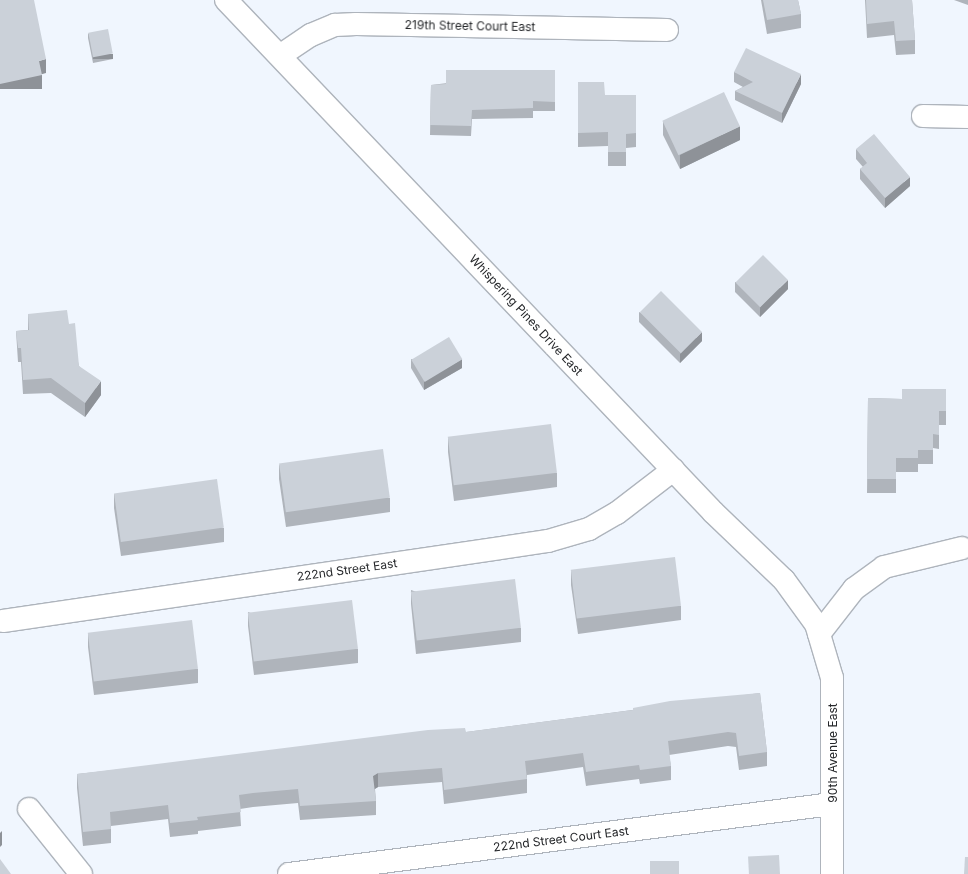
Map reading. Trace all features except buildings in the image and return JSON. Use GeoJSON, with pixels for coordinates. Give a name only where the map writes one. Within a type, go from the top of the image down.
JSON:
{"type":"FeatureCollection","features":[{"type":"Feature","properties":{"kind":"street","name":"Whispering Pines Drive East"},"geometry":{"type":"LineString","coordinates":[[226,0],[281,55],[673,470],[784,580],[816,624],[819,634]]}},
{"type":"Feature","properties":{"kind":"street","name":"219th Street Court East"},"geometry":{"type":"LineString","coordinates":[[281,55],[311,35],[335,25],[667,30]]}},
{"type":"Feature","properties":{"kind":"street"},"geometry":{"type":"LineString","coordinates":[[923,116],[968,116]]}},
{"type":"Feature","properties":{"kind":"street","name":"222nd Street East"},"geometry":{"type":"LineString","coordinates":[[3,621],[548,541],[596,525],[617,513],[673,470]]}},
{"type":"Feature","properties":{"kind":"street"},"geometry":{"type":"LineString","coordinates":[[819,634],[854,589],[884,567],[962,548]]}},
{"type":"Feature","properties":{"kind":"street","name":"90th Avenue East"},"geometry":{"type":"LineString","coordinates":[[819,634],[832,678],[832,874]]}},
{"type":"Feature","properties":{"kind":"street","name":"222nd Street Court East"},"geometry":{"type":"LineString","coordinates":[[289,874],[832,804]]}},
{"type":"Feature","properties":{"kind":"street"},"geometry":{"type":"LineString","coordinates":[[29,809],[81,874]]}}]}
